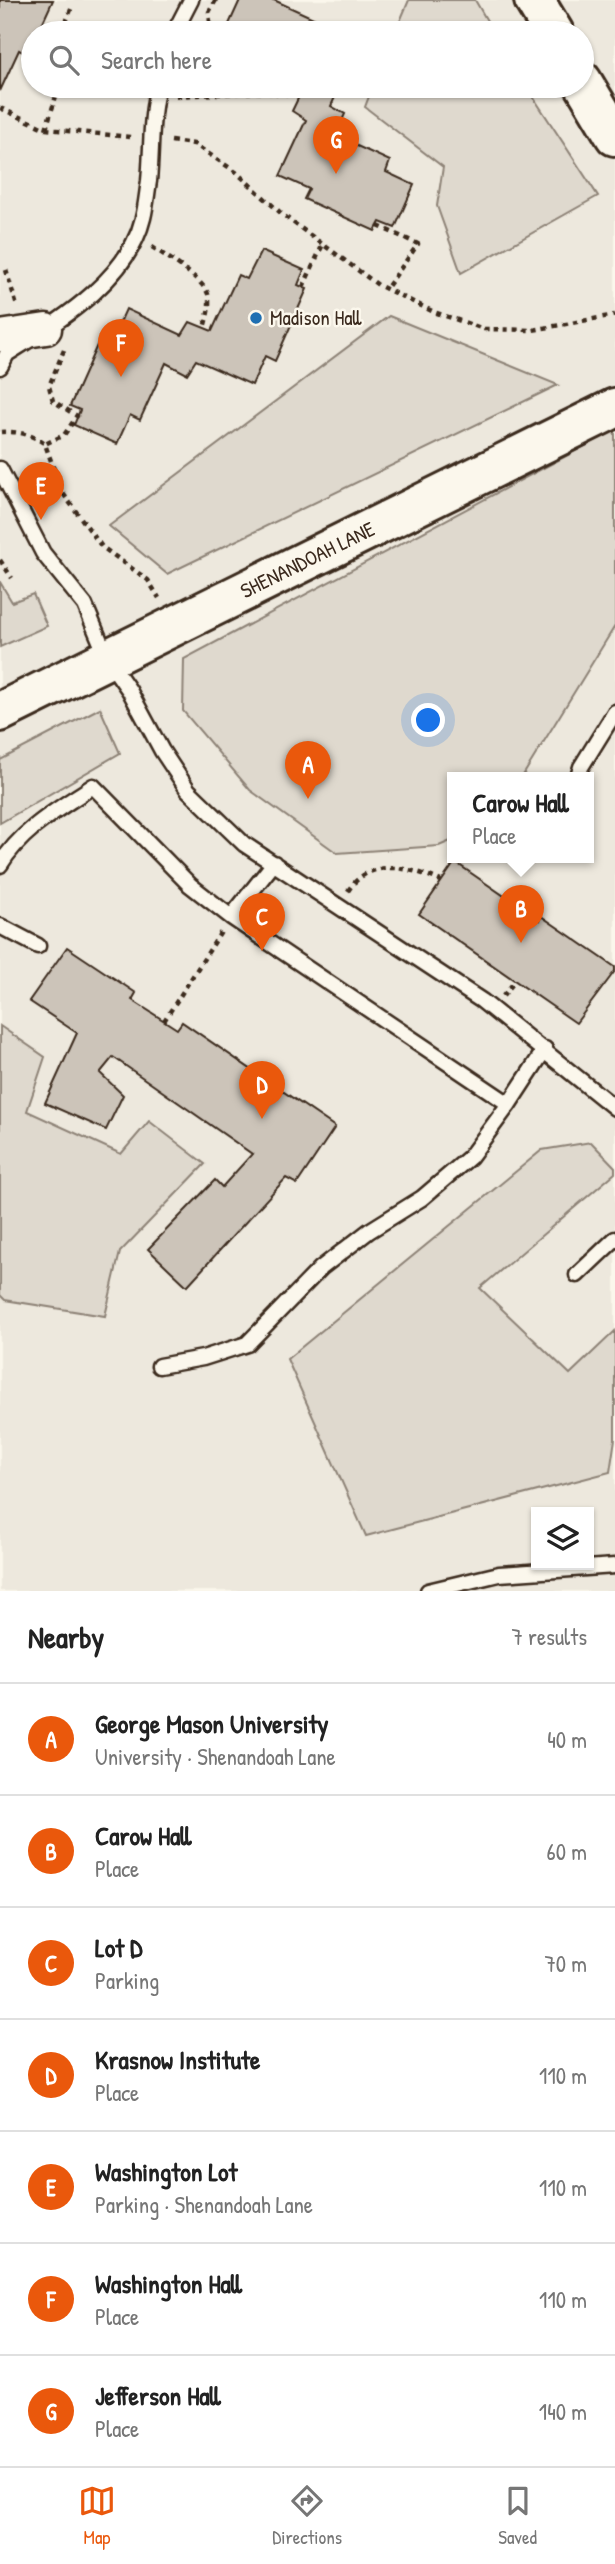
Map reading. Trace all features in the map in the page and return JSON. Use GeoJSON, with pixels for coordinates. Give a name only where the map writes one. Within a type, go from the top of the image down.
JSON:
{"type":"FeatureCollection","features":[{"type":"Feature","properties":{"kind":"street"},"geometry":{"type":"LineString","coordinates":[[534,0],[547,21]]}},
{"type":"Feature","properties":{"kind":"street"},"geometry":{"type":"LineString","coordinates":[[592,98],[615,136]]}},
{"type":"Feature","properties":{"kind":"street","name":"SHENANDOAH LANE"},"geometry":{"type":"LineString","coordinates":[[0,712],[615,408]]}},
{"type":"Feature","properties":{"kind":"lane"},"geometry":{"type":"LineString","coordinates":[[180,21],[191,0]]}},
{"type":"Feature","properties":{"kind":"lane"},"geometry":{"type":"LineString","coordinates":[[0,366],[24,332],[82,304],[110,278],[136,235],[143,220],[156,98]]}},
{"type":"Feature","properties":{"kind":"lane"},"geometry":{"type":"LineString","coordinates":[[0,469],[43,553],[85,605],[108,660],[129,690],[151,733],[188,790],[244,844],[482,1001],[615,1108]]}},
{"type":"Feature","properties":{"kind":"lane"},"geometry":{"type":"LineString","coordinates":[[580,772],[615,712]]}},
{"type":"Feature","properties":{"kind":"lane"},"geometry":{"type":"LineString","coordinates":[[0,865],[11,848],[40,821],[93,786],[190,885],[231,916],[509,1104]]}},
{"type":"Feature","properties":{"kind":"lane"},"geometry":{"type":"LineString","coordinates":[[231,916],[274,863]]}},
{"type":"Feature","properties":{"kind":"lane"},"geometry":{"type":"LineString","coordinates":[[0,926],[38,946]]}},
{"type":"Feature","properties":{"kind":"lane"},"geometry":{"type":"LineString","coordinates":[[159,1366],[203,1358],[247,1344],[321,1268],[369,1231],[422,1198],[470,1157],[545,1049]]}},
{"type":"Feature","properties":{"kind":"lane"},"geometry":{"type":"LineString","coordinates":[[577,1275],[615,1239]]}},
{"type":"Feature","properties":{"kind":"lane"},"geometry":{"type":"LineString","coordinates":[[428,1591],[477,1585],[499,1574],[615,1566]]}},
{"type":"Feature","properties":{"kind":"path"},"geometry":{"type":"LineString","coordinates":[[210,21],[209,12],[216,0]]}},
{"type":"Feature","properties":{"kind":"path"},"geometry":{"type":"LineString","coordinates":[[66,21],[72,7]]}},
{"type":"Feature","properties":{"kind":"path"},"geometry":{"type":"LineString","coordinates":[[46,129],[55,98]]}},
{"type":"Feature","properties":{"kind":"path"},"geometry":{"type":"LineString","coordinates":[[0,108],[46,129],[194,144],[236,172],[283,215],[386,289],[434,312],[484,329],[533,330],[615,314]]}},
{"type":"Feature","properties":{"kind":"path"},"geometry":{"type":"LineString","coordinates":[[378,226],[418,244],[386,289]]}},
{"type":"Feature","properties":{"kind":"path"},"geometry":{"type":"LineString","coordinates":[[136,235],[202,284],[208,295],[204,328]]}},
{"type":"Feature","properties":{"kind":"path"},"geometry":{"type":"LineString","coordinates":[[303,287],[323,244]]}},
{"type":"Feature","properties":{"kind":"path"},"geometry":{"type":"LineString","coordinates":[[6,270],[24,332],[69,336],[49,386],[53,401],[78,416],[64,435],[45,444]]}},
{"type":"Feature","properties":{"kind":"path"},"geometry":{"type":"LineString","coordinates":[[1,432],[35,436],[45,444],[62,492],[102,547],[148,580],[161,602]]}},
{"type":"Feature","properties":{"kind":"path"},"geometry":{"type":"LineString","coordinates":[[0,560],[12,578]]}},
{"type":"Feature","properties":{"kind":"path"},"geometry":{"type":"LineString","coordinates":[[345,894],[354,880],[368,871],[386,868],[407,868],[441,881]]}},
{"type":"Feature","properties":{"kind":"path"},"geometry":{"type":"LineString","coordinates":[[164,1021],[231,916]]}},
{"type":"Feature","properties":{"kind":"path"},"geometry":{"type":"LineString","coordinates":[[500,999],[515,981]]}},
{"type":"Feature","properties":{"kind":"shaded area"},"geometry":{"type":"Polygon","coordinates":[[[0,0],[615,0],[615,1591],[0,1591],[0,0]]]}},
{"type":"Feature","properties":{"kind":"shaded area"},"geometry":{"type":"Polygon","coordinates":[[[409,0],[475,0],[487,21],[400,21],[409,0]]]}},
{"type":"Feature","properties":{"kind":"shaded area"},"geometry":{"type":"Polygon","coordinates":[[[368,98],[534,98],[598,196],[461,273],[437,206],[443,167],[365,107],[368,98]]]}},
{"type":"Feature","properties":{"kind":"shaded area"},"geometry":{"type":"Polygon","coordinates":[[[389,316],[558,385],[167,574],[109,526],[389,316]]]}},
{"type":"Feature","properties":{"kind":"shaded area"},"geometry":{"type":"Polygon","coordinates":[[[615,430],[615,626],[525,772],[447,772],[447,843],[439,846],[337,853],[250,790],[183,711],[184,659],[615,430]]]}},
{"type":"Feature","properties":{"kind":"shaded area"},"geometry":{"type":"Polygon","coordinates":[[[0,582],[12,602],[33,594],[47,626],[0,647],[0,582]]]}},
{"type":"Feature","properties":{"kind":"shaded area"},"geometry":{"type":"Polygon","coordinates":[[[100,708],[120,753],[0,823],[0,760],[100,708]]]}},
{"type":"Feature","properties":{"kind":"shaded area"},"geometry":{"type":"Polygon","coordinates":[[[0,1026],[45,1057],[27,1111],[121,1154],[149,1121],[205,1164],[120,1252],[105,1316],[5,1300],[0,1295],[0,1026]]]}},
{"type":"Feature","properties":{"kind":"shaded area"},"geometry":{"type":"Polygon","coordinates":[[[591,1142],[615,1167],[615,1173],[480,1288],[570,1374],[615,1331],[615,1439],[610,1472],[366,1536],[287,1359],[542,1150],[591,1142]]]}},
{"type":"Feature","properties":{"kind":"building"},"geometry":{"type":"Polygon","coordinates":[[[0,0],[53,0],[43,21],[21,21],[21,51],[19,50],[0,91],[0,0]]]}},
{"type":"Feature","properties":{"kind":"building"},"geometry":{"type":"Polygon","coordinates":[[[240,0],[274,0],[320,21],[230,21],[240,0]]]}},
{"type":"Feature","properties":{"kind":"building"},"geometry":{"type":"Polygon","coordinates":[[[298,98],[335,98],[331,106],[345,114],[335,136],[390,161],[386,172],[414,185],[395,228],[380,222],[375,231],[304,199],[309,189],[280,176],[306,120],[292,111],[298,98]]]}},
{"type":"Feature","properties":{"kind":"building"},"geometry":{"type":"Polygon","coordinates":[[[261,251],[304,270],[298,285],[307,289],[275,361],[265,356],[252,385],[196,360],[187,374],[166,363],[140,420],[130,415],[117,444],[74,425],[80,410],[70,406],[102,334],[113,338],[126,309],[182,335],[190,322],[212,331],[238,275],[247,279],[261,251]]]}},
{"type":"Feature","properties":{"kind":"building"},"geometry":{"type":"Polygon","coordinates":[[[456,863],[539,920],[541,916],[615,967],[615,971],[576,1023],[419,914],[456,863]]]}},
{"type":"Feature","properties":{"kind":"building"},"geometry":{"type":"Polygon","coordinates":[[[67,947],[136,993],[132,1000],[177,1029],[182,1022],[335,1127],[297,1184],[286,1178],[187,1286],[148,1249],[215,1180],[222,1187],[252,1154],[113,1057],[100,1073],[123,1095],[106,1130],[45,1103],[77,1033],[29,1001],[67,947]]]}},
{"type":"Feature","properties":{"kind":"place","name":"Jefferson Hall"},"geometry":{"type":"Point","coordinates":[336,174]}},
{"type":"Feature","properties":{"kind":"place","name":"Madison Hall"},"geometry":{"type":"Point","coordinates":[256,318]}},
{"type":"Feature","properties":{"kind":"place","name":"Washington Hall"},"geometry":{"type":"Point","coordinates":[121,377]}},
{"type":"Feature","properties":{"kind":"place","name":"Washington Lot"},"geometry":{"type":"Point","coordinates":[41,520]}},
{"type":"Feature","properties":{"kind":"place","name":"George Mason University"},"geometry":{"type":"Point","coordinates":[308,799]}},
{"type":"Feature","properties":{"kind":"place","name":"Carow Hall"},"geometry":{"type":"Point","coordinates":[521,943]}},
{"type":"Feature","properties":{"kind":"place","name":"Lot D"},"geometry":{"type":"Point","coordinates":[262,951]}},
{"type":"Feature","properties":{"kind":"place","name":"Krasnow Institute"},"geometry":{"type":"Point","coordinates":[262,1119]}}]}
